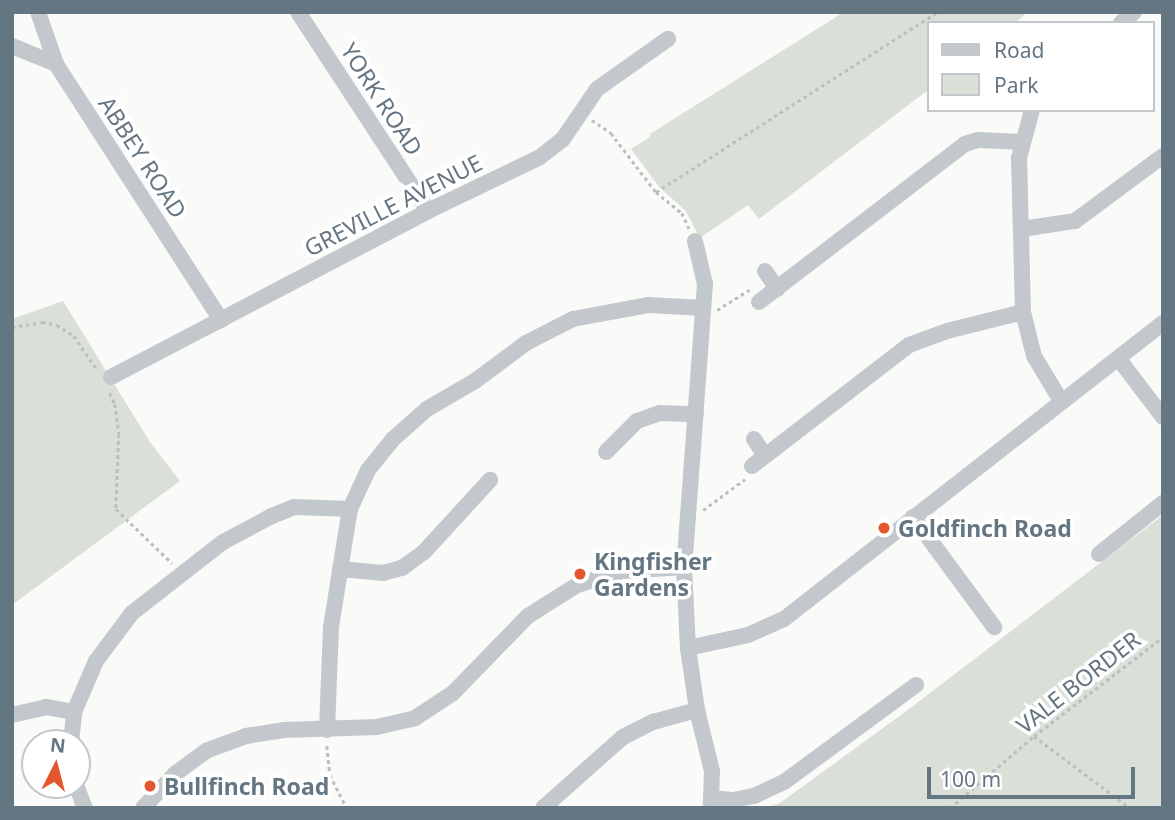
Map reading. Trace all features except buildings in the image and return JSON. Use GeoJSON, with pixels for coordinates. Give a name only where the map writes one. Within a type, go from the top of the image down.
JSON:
{"type":"FeatureCollection","features":[{"type":"Feature","properties":{"kind":"street","name":"ABBEY ROAD"},"geometry":{"type":"LineString","coordinates":[[38,12],[56,64],[221,320]]}},
{"type":"Feature","properties":{"kind":"street","name":"YORK ROAD"},"geometry":{"type":"LineString","coordinates":[[298,12],[428,211]]}},
{"type":"Feature","properties":{"kind":"street","name":"GREVILLE AVENUE"},"geometry":{"type":"LineString","coordinates":[[108,378],[428,211],[540,157],[563,139],[597,89],[668,39]]}},
{"type":"Feature","properties":{"kind":"street"},"geometry":{"type":"LineString","coordinates":[[12,46],[56,64]]}},
{"type":"Feature","properties":{"kind":"street"},"geometry":{"type":"LineString","coordinates":[[1031,112],[1022,142],[1023,312],[1034,356],[1061,401]]}},
{"type":"Feature","properties":{"kind":"street"},"geometry":{"type":"LineString","coordinates":[[759,302],[965,144],[978,140],[1022,142]]}},
{"type":"Feature","properties":{"kind":"street"},"geometry":{"type":"LineString","coordinates":[[1022,229],[1074,221],[1163,156]]}},
{"type":"Feature","properties":{"kind":"street"},"geometry":{"type":"LineString","coordinates":[[695,241],[705,284],[684,567],[688,648],[697,710],[712,771],[712,803],[754,796],[785,782],[916,685]]}},
{"type":"Feature","properties":{"kind":"street"},"geometry":{"type":"LineString","coordinates":[[685,266],[702,262]]}},
{"type":"Feature","properties":{"kind":"street"},"geometry":{"type":"LineString","coordinates":[[765,271],[777,289]]}},
{"type":"Feature","properties":{"kind":"street"},"geometry":{"type":"LineString","coordinates":[[327,730],[331,627],[350,509],[368,470],[392,440],[427,409],[475,381],[526,343],[573,319],[611,309],[648,304],[702,315]]}},
{"type":"Feature","properties":{"kind":"street"},"geometry":{"type":"LineString","coordinates":[[754,439],[758,461],[909,345],[947,331],[1023,312]]}},
{"type":"Feature","properties":{"kind":"street"},"geometry":{"type":"LineString","coordinates":[[688,648],[748,635],[784,619],[1163,323]]}},
{"type":"Feature","properties":{"kind":"street"},"geometry":{"type":"LineString","coordinates":[[1118,358],[1163,417]]}},
{"type":"Feature","properties":{"kind":"street"},"geometry":{"type":"LineString","coordinates":[[610,442],[636,421],[660,413],[696,414]]}},
{"type":"Feature","properties":{"kind":"street"},"geometry":{"type":"LineString","coordinates":[[340,569],[383,573],[402,568],[424,552],[490,480]]}},
{"type":"Feature","properties":{"kind":"street"},"geometry":{"type":"LineString","coordinates":[[1099,554],[1163,503]]}},
{"type":"Feature","properties":{"kind":"street"},"geometry":{"type":"LineString","coordinates":[[72,729],[74,712],[96,661],[111,637],[132,613],[223,542],[294,507],[350,509]]}},
{"type":"Feature","properties":{"kind":"street"},"geometry":{"type":"LineString","coordinates":[[913,517],[994,627]]}},
{"type":"Feature","properties":{"kind":"street"},"geometry":{"type":"LineString","coordinates":[[143,808],[176,773],[208,750],[246,736],[284,730],[377,727],[415,718],[453,693],[528,616],[577,585],[622,571],[684,567]]}},
{"type":"Feature","properties":{"kind":"street"},"geometry":{"type":"LineString","coordinates":[[12,715],[46,707],[74,712]]}},
{"type":"Feature","properties":{"kind":"street"},"geometry":{"type":"LineString","coordinates":[[543,808],[623,737],[653,722],[697,710]]}},
{"type":"Feature","properties":{"kind":"path"},"geometry":{"type":"LineString","coordinates":[[656,191],[937,12]]}},
{"type":"Feature","properties":{"kind":"path"},"geometry":{"type":"LineString","coordinates":[[582,114],[611,133],[656,191],[682,213],[695,241]]}},
{"type":"Feature","properties":{"kind":"path"},"geometry":{"type":"LineString","coordinates":[[702,315],[751,288],[759,302]]}},
{"type":"Feature","properties":{"kind":"path"},"geometry":{"type":"LineString","coordinates":[[12,327],[42,322],[57,325],[74,336],[108,378],[119,434],[116,509],[183,573]]}},
{"type":"Feature","properties":{"kind":"path"},"geometry":{"type":"LineString","coordinates":[[686,514],[704,510],[755,472],[758,461]]}},
{"type":"Feature","properties":{"kind":"path","name":"VALE BORDER"},"geometry":{"type":"LineString","coordinates":[[950,808],[1034,736],[1163,637]]}},
{"type":"Feature","properties":{"kind":"path"},"geometry":{"type":"LineString","coordinates":[[327,730],[330,775],[347,808]]}},
{"type":"Feature","properties":{"kind":"path"},"geometry":{"type":"LineString","coordinates":[[1034,736],[1130,808]]}},
{"type":"Feature","properties":{"kind":"green space"},"geometry":{"type":"Polygon","coordinates":[[[844,12],[1028,12],[1017,21],[926,21],[926,92],[759,219],[748,205],[700,238],[685,210],[660,188],[631,149],[650,137],[650,134],[844,12]]]}},
{"type":"Feature","properties":{"kind":"green space"},"geometry":{"type":"Polygon","coordinates":[[[63,301],[150,442],[180,481],[12,605],[12,319],[63,301]]]}},
{"type":"Feature","properties":{"kind":"green space"},"geometry":{"type":"Polygon","coordinates":[[[1163,515],[1163,808],[766,808],[780,803],[905,712],[1163,515]]]}},
{"type":"Feature","properties":{"kind":"place","name":"Goldfinch Road"},"geometry":{"type":"Point","coordinates":[884,528]}},
{"type":"Feature","properties":{"kind":"place","name":"Kingfisher Gardens"},"geometry":{"type":"Point","coordinates":[580,574]}},
{"type":"Feature","properties":{"kind":"place","name":"Bullfinch Road"},"geometry":{"type":"Point","coordinates":[150,786]}}]}
